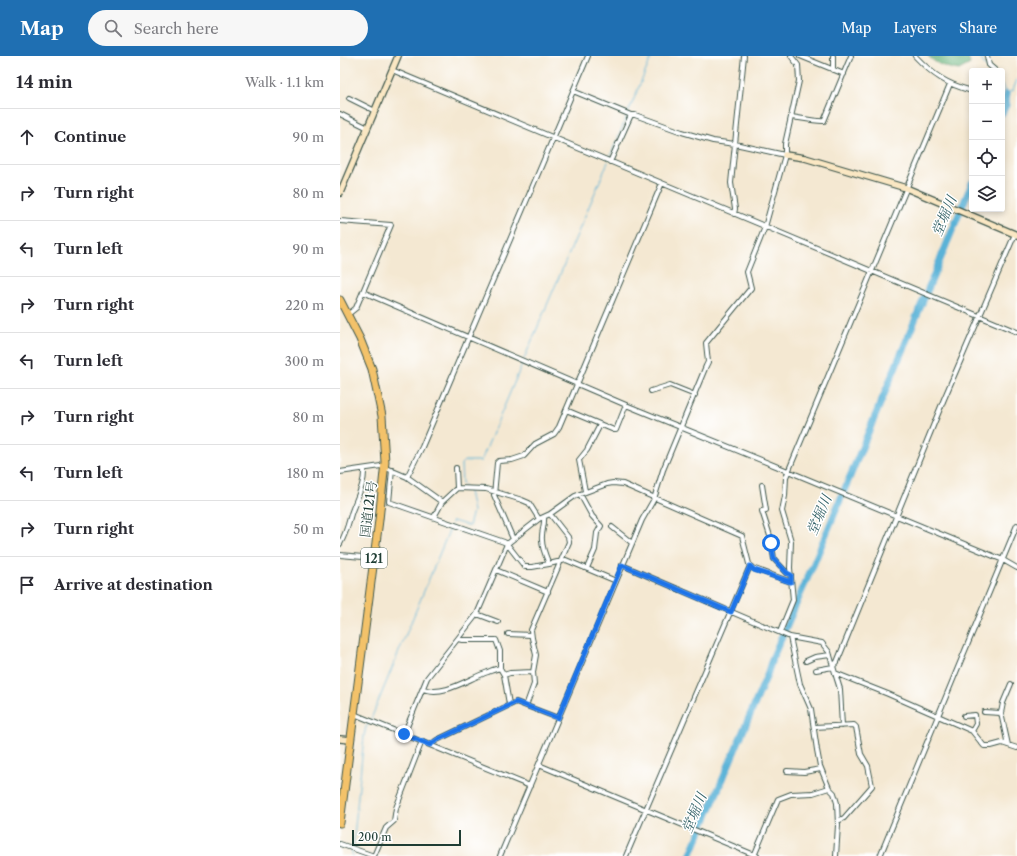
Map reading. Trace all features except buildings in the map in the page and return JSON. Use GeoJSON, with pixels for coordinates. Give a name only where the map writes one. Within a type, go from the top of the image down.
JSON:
{"type":"FeatureCollection","features":[{"type":"Feature","properties":{"kind":"highway","name":"国道121号"},"geometry":{"type":"LineString","coordinates":[[340,300],[368,358],[378,392],[388,469],[374,558],[340,823]]}},
{"type":"Feature","properties":{"kind":"street"},"geometry":{"type":"LineString","coordinates":[[340,193],[398,56]]}},
{"type":"Feature","properties":{"kind":"street"},"geometry":{"type":"LineString","coordinates":[[407,477],[422,447],[469,338],[588,56]]}},
{"type":"Feature","properties":{"kind":"street"},"geometry":{"type":"LineString","coordinates":[[734,214],[731,183],[744,56]]}},
{"type":"Feature","properties":{"kind":"street"},"geometry":{"type":"LineString","coordinates":[[500,856],[622,565],[642,520],[654,499],[663,470],[708,362],[706,343],[751,288],[747,272],[765,227],[785,155],[800,77],[798,65],[791,56]]}},
{"type":"Feature","properties":{"kind":"street"},"geometry":{"type":"LineString","coordinates":[[800,56],[844,74]]}},
{"type":"Feature","properties":{"kind":"street"},"geometry":{"type":"LineString","coordinates":[[833,56],[833,70]]}},
{"type":"Feature","properties":{"kind":"street"},"geometry":{"type":"LineString","coordinates":[[792,117],[811,119],[821,122],[824,121],[851,56]]}},
{"type":"Feature","properties":{"kind":"street"},"geometry":{"type":"LineString","coordinates":[[916,56],[928,70],[950,84],[969,90]]}},
{"type":"Feature","properties":{"kind":"street"},"geometry":{"type":"LineString","coordinates":[[986,56],[989,66],[992,68]]}},
{"type":"Feature","properties":{"kind":"street"},"geometry":{"type":"LineString","coordinates":[[392,70],[1017,332]]}},
{"type":"Feature","properties":{"kind":"street"},"geometry":{"type":"LineString","coordinates":[[780,632],[793,600],[790,541],[782,511],[785,496],[786,477],[950,84]]}},
{"type":"Feature","properties":{"kind":"street"},"geometry":{"type":"LineString","coordinates":[[573,91],[629,114],[713,142],[735,144],[805,158],[906,188],[1016,235],[944,399],[837,662],[833,666],[816,670]]}},
{"type":"Feature","properties":{"kind":"street"},"geometry":{"type":"LineString","coordinates":[[349,98],[375,111]]}},
{"type":"Feature","properties":{"kind":"street"},"geometry":{"type":"LineString","coordinates":[[340,114],[368,128]]}},
{"type":"Feature","properties":{"kind":"street"},"geometry":{"type":"LineString","coordinates":[[610,162],[629,114]]}},
{"type":"Feature","properties":{"kind":"street"},"geometry":{"type":"LineString","coordinates":[[513,540],[494,495],[497,464],[498,462],[524,456],[535,444],[554,434],[559,426],[662,184]]}},
{"type":"Feature","properties":{"kind":"street"},"geometry":{"type":"LineString","coordinates":[[340,221],[391,225],[356,308],[347,314]]}},
{"type":"Feature","properties":{"kind":"street"},"geometry":{"type":"LineString","coordinates":[[363,292],[576,384],[1003,560],[1017,568]]}},
{"type":"Feature","properties":{"kind":"street"},"geometry":{"type":"LineString","coordinates":[[651,391],[670,385],[695,395]]}},
{"type":"Feature","properties":{"kind":"street"},"geometry":{"type":"LineString","coordinates":[[566,410],[600,425],[616,430],[626,405]]}},
{"type":"Feature","properties":{"kind":"street"},"geometry":{"type":"LineString","coordinates":[[585,491],[579,460],[587,450],[600,425]]}},
{"type":"Feature","properties":{"kind":"street"},"geometry":{"type":"LineString","coordinates":[[340,472],[364,469],[379,465],[407,477],[442,502]]}},
{"type":"Feature","properties":{"kind":"street"},"geometry":{"type":"LineString","coordinates":[[456,468],[457,488]]}},
{"type":"Feature","properties":{"kind":"street"},"geometry":{"type":"LineString","coordinates":[[340,544],[347,531],[351,514],[363,482],[364,469]]}},
{"type":"Feature","properties":{"kind":"street"},"geometry":{"type":"LineString","coordinates":[[388,469],[389,502],[507,544],[525,567],[566,560],[616,580]]}},
{"type":"Feature","properties":{"kind":"street"},"geometry":{"type":"LineString","coordinates":[[404,734],[430,674],[477,614],[507,544],[538,519],[550,514],[570,498],[585,491],[608,484],[618,483],[742,536],[750,566],[754,570],[791,582]]}},
{"type":"Feature","properties":{"kind":"street"},"geometry":{"type":"LineString","coordinates":[[762,485],[766,510],[762,511],[771,539],[773,556],[787,573],[791,575]]}},
{"type":"Feature","properties":{"kind":"street"},"geometry":{"type":"LineString","coordinates":[[434,517],[442,502],[457,488],[478,488],[494,491],[526,502],[533,509],[538,519]]}},
{"type":"Feature","properties":{"kind":"street"},"geometry":{"type":"LineString","coordinates":[[580,494],[592,516],[601,526],[597,533],[595,550],[587,568]]}},
{"type":"Feature","properties":{"kind":"street"},"geometry":{"type":"LineString","coordinates":[[526,706],[534,685],[533,672],[536,655],[531,635],[532,629],[568,544],[568,537],[550,514]]}},
{"type":"Feature","properties":{"kind":"street"},"geometry":{"type":"LineString","coordinates":[[544,517],[541,538],[549,564]]}},
{"type":"Feature","properties":{"kind":"street"},"geometry":{"type":"LineString","coordinates":[[612,526],[632,543]]}},
{"type":"Feature","properties":{"kind":"street"},"geometry":{"type":"LineString","coordinates":[[880,856],[1017,526]]}},
{"type":"Feature","properties":{"kind":"street"},"geometry":{"type":"LineString","coordinates":[[340,555],[374,558]]}},
{"type":"Feature","properties":{"kind":"street"},"geometry":{"type":"LineString","coordinates":[[622,565],[790,637],[822,643],[827,648],[830,655],[840,689],[842,726]]}},
{"type":"Feature","properties":{"kind":"street"},"geometry":{"type":"LineString","coordinates":[[626,856],[750,566]]}},
{"type":"Feature","properties":{"kind":"street"},"geometry":{"type":"LineString","coordinates":[[496,570],[548,592]]}},
{"type":"Feature","properties":{"kind":"street"},"geometry":{"type":"LineString","coordinates":[[477,614],[498,622]]}},
{"type":"Feature","properties":{"kind":"street"},"geometry":{"type":"LineString","coordinates":[[508,634],[531,635]]}},
{"type":"Feature","properties":{"kind":"street"},"geometry":{"type":"LineString","coordinates":[[790,637],[800,684],[811,709],[817,750],[822,769],[836,798],[838,821],[836,856]]}},
{"type":"Feature","properties":{"kind":"street"},"geometry":{"type":"LineString","coordinates":[[458,638],[462,640],[496,640],[500,651],[500,668],[504,675],[509,704]]}},
{"type":"Feature","properties":{"kind":"street"},"geometry":{"type":"LineString","coordinates":[[806,661],[815,657],[830,655]]}},
{"type":"Feature","properties":{"kind":"street"},"geometry":{"type":"LineString","coordinates":[[423,689],[433,691],[444,690],[470,681],[489,671],[500,668]]}},
{"type":"Feature","properties":{"kind":"street"},"geometry":{"type":"LineString","coordinates":[[504,675],[510,673],[533,672]]}},
{"type":"Feature","properties":{"kind":"street"},"geometry":{"type":"LineString","coordinates":[[835,673],[972,731],[984,746],[1002,743],[1017,748]]}},
{"type":"Feature","properties":{"kind":"street"},"geometry":{"type":"LineString","coordinates":[[1008,745],[1001,713],[1003,703],[1011,684]]}},
{"type":"Feature","properties":{"kind":"street"},"geometry":{"type":"LineString","coordinates":[[430,745],[437,740],[509,704],[517,702],[558,718]]}},
{"type":"Feature","properties":{"kind":"street"},"geometry":{"type":"LineString","coordinates":[[984,712],[1001,713]]}},
{"type":"Feature","properties":{"kind":"street"},"geometry":{"type":"LineString","coordinates":[[354,714],[530,786]]}},
{"type":"Feature","properties":{"kind":"street"},"geometry":{"type":"LineString","coordinates":[[964,716],[976,715],[976,724],[972,731]]}},
{"type":"Feature","properties":{"kind":"street"},"geometry":{"type":"LineString","coordinates":[[814,727],[854,725],[856,727],[861,754],[868,766],[872,785],[844,818],[838,821]]}},
{"type":"Feature","properties":{"kind":"street"},"geometry":{"type":"LineString","coordinates":[[340,739],[351,740]]}},
{"type":"Feature","properties":{"kind":"street"},"geometry":{"type":"LineString","coordinates":[[340,844],[374,856],[386,828],[394,821],[398,802],[422,742]]}},
{"type":"Feature","properties":{"kind":"street"},"geometry":{"type":"LineString","coordinates":[[539,765],[755,856],[778,799],[791,794],[813,794],[830,788]]}},
{"type":"Feature","properties":{"kind":"street"},"geometry":{"type":"LineString","coordinates":[[787,771],[804,772],[822,769]]}},
{"type":"Feature","properties":{"kind":"green space"},"geometry":{"type":"Polygon","coordinates":[[[928,56],[968,56],[970,64],[959,70],[939,64],[928,56]]]}},
{"type":"Feature","properties":{"kind":"waterway"},"geometry":{"type":"LineString","coordinates":[[628,113],[652,56]]}},
{"type":"Feature","properties":{"kind":"waterway"},"geometry":{"type":"LineString","coordinates":[[979,56],[987,68]]}},
{"type":"Feature","properties":{"kind":"waterway"},"geometry":{"type":"LineString","coordinates":[[1005,92],[1006,94],[1013,90],[1017,80]]}},
{"type":"Feature","properties":{"kind":"waterway","name":"堂堀川"},"geometry":{"type":"LineString","coordinates":[[1005,107],[1006,94]]}},
{"type":"Feature","properties":{"kind":"waterway"},"geometry":{"type":"LineString","coordinates":[[609,159],[627,116]]}},
{"type":"Feature","properties":{"kind":"waterway"},"geometry":{"type":"LineString","coordinates":[[524,359],[608,162]]}},
{"type":"Feature","properties":{"kind":"waterway","name":"堂堀川"},"geometry":{"type":"LineString","coordinates":[[690,856],[969,190]]}},
{"type":"Feature","properties":{"kind":"waterway"},"geometry":{"type":"LineString","coordinates":[[466,487],[462,483],[461,464],[464,461],[481,461],[523,362]]}},
{"type":"Feature","properties":{"kind":"waterway"},"geometry":{"type":"LineString","coordinates":[[452,523],[453,521],[469,526],[473,511],[469,491]]}},
{"type":"Feature","properties":{"kind":"waterway"},"geometry":{"type":"LineString","coordinates":[[371,719],[451,526]]}},
{"type":"Feature","properties":{"kind":"waterway"},"geometry":{"type":"LineString","coordinates":[[353,847],[364,736],[366,727],[370,722]]}},
{"type":"Feature","properties":{"kind":"waterway"},"geometry":{"type":"LineString","coordinates":[[352,850],[352,856]]}},
{"type":"Feature","properties":{"kind":"route"},"geometry":{"type":"LineString","coordinates":[[404,734],[430,745],[437,740],[516,702],[558,718],[622,565],[731,612],[750,566],[754,570],[791,582],[791,575],[787,573],[774,559],[771,543]]}}]}
